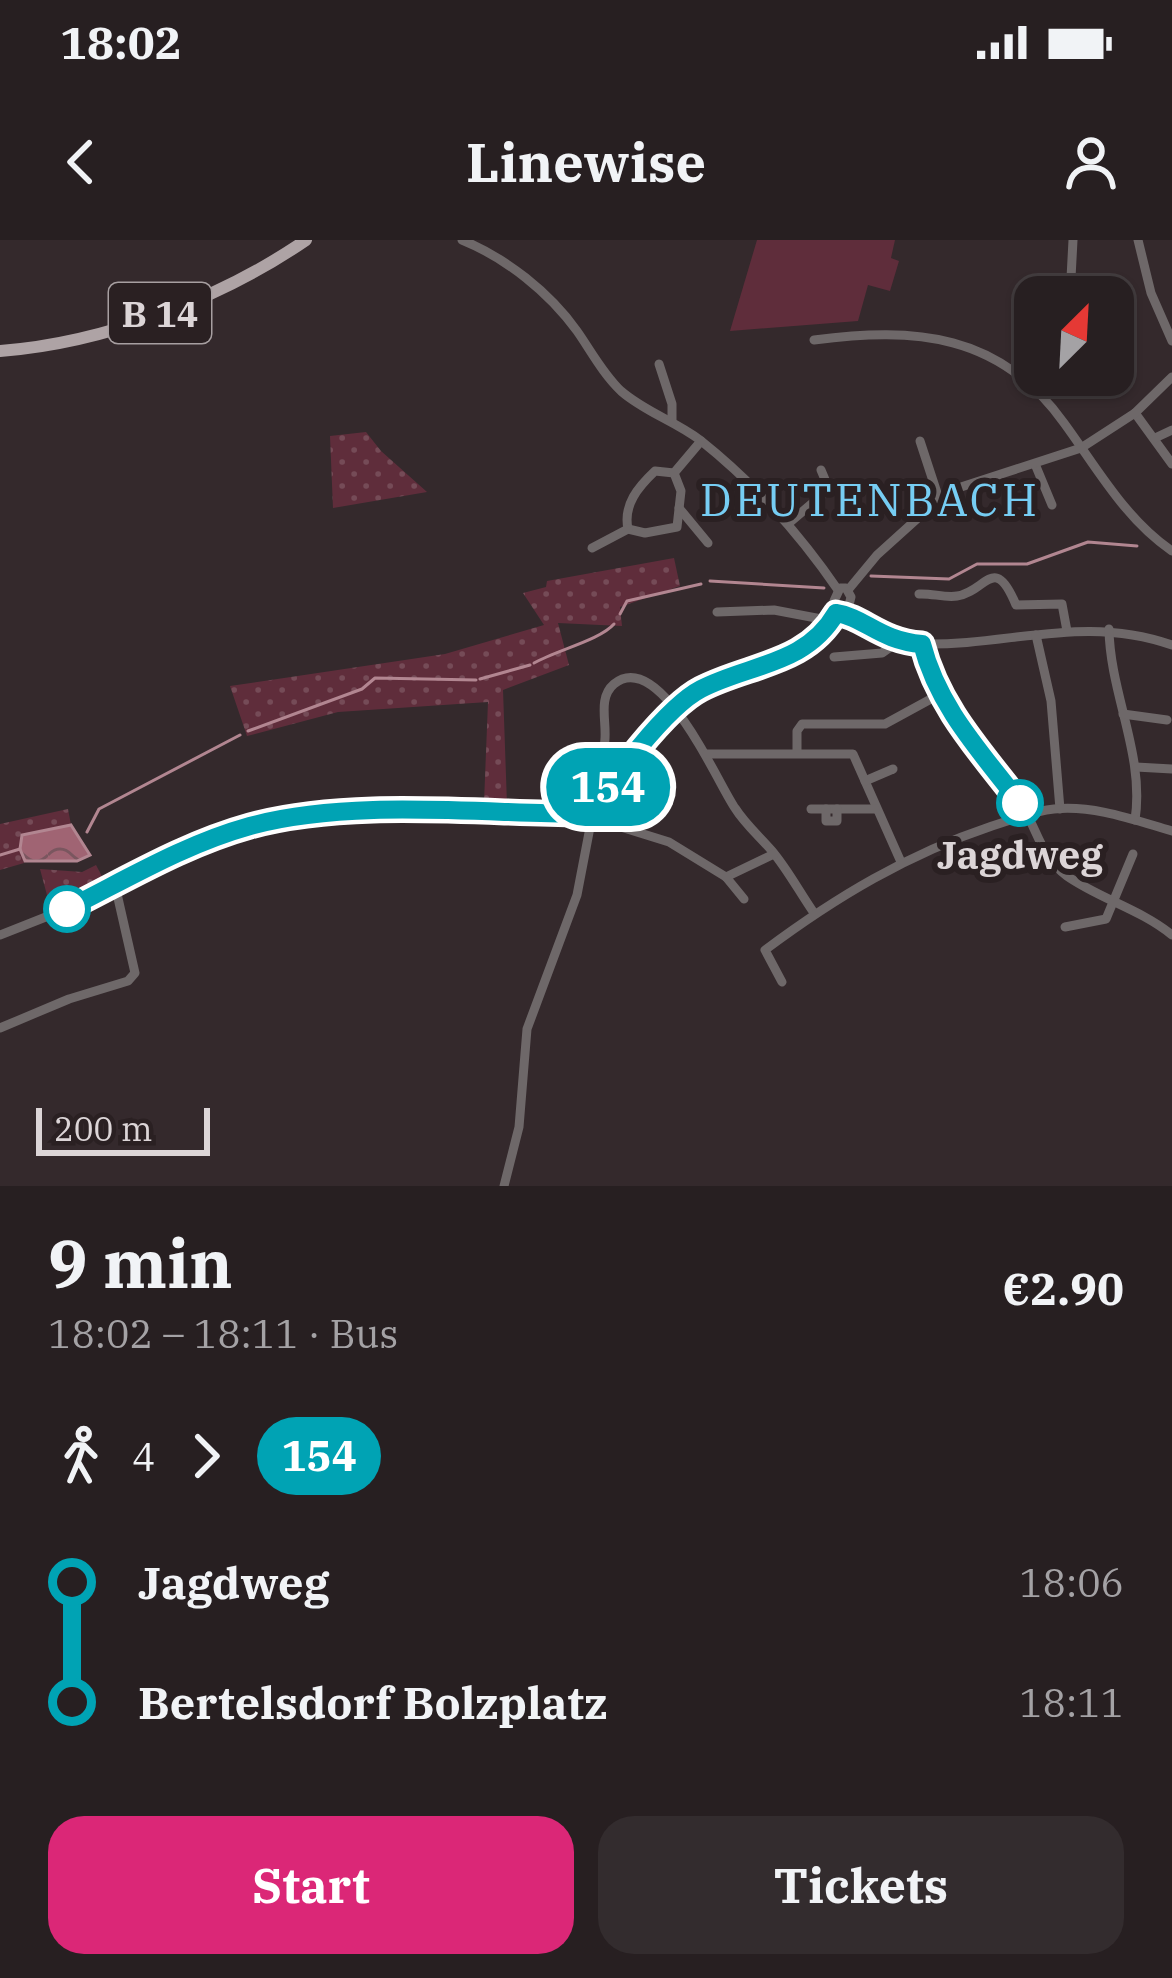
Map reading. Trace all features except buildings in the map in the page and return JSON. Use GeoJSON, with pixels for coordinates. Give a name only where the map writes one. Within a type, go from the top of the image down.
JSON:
{"type":"FeatureCollection","features":[{"type":"Feature","properties":{"kind":"main road","name":"B 14"},"geometry":{"type":"LineString","coordinates":[[0,351],[87,335],[154,316],[219,289],[307,240]]}},
{"type":"Feature","properties":{"kind":"street"},"geometry":{"type":"LineString","coordinates":[[462,240],[498,259],[542,292],[620,389],[701,441],[789,523],[843,590]]}},
{"type":"Feature","properties":{"kind":"street"},"geometry":{"type":"LineString","coordinates":[[1071,276],[1073,240]]}},
{"type":"Feature","properties":{"kind":"street"},"geometry":{"type":"LineString","coordinates":[[1138,240],[1151,293],[1172,340]]}},
{"type":"Feature","properties":{"kind":"street"},"geometry":{"type":"LineString","coordinates":[[814,340],[873,332],[929,336],[991,357],[1014,373]]}},
{"type":"Feature","properties":{"kind":"street"},"geometry":{"type":"LineString","coordinates":[[659,364],[672,404],[672,422]]}},
{"type":"Feature","properties":{"kind":"street"},"geometry":{"type":"LineString","coordinates":[[504,1186],[519,1127],[527,1029],[578,895],[592,817],[610,785],[695,692],[796,654],[838,616],[843,590],[939,500],[961,487],[1081,448],[1135,413],[1172,377]]}},
{"type":"Feature","properties":{"kind":"street"},"geometry":{"type":"LineString","coordinates":[[1041,396],[1132,515],[1172,551]]}},
{"type":"Feature","properties":{"kind":"street"},"geometry":{"type":"LineString","coordinates":[[1135,413],[1172,464]]}},
{"type":"Feature","properties":{"kind":"street"},"geometry":{"type":"LineString","coordinates":[[1155,438],[1172,430]]}},
{"type":"Feature","properties":{"kind":"street"},"geometry":{"type":"LineString","coordinates":[[674,473],[701,441]]}},
{"type":"Feature","properties":{"kind":"street"},"geometry":{"type":"LineString","coordinates":[[920,441],[939,500]]}},
{"type":"Feature","properties":{"kind":"street"},"geometry":{"type":"LineString","coordinates":[[1035,464],[1052,505]]}},
{"type":"Feature","properties":{"kind":"street"},"geometry":{"type":"LineString","coordinates":[[789,523],[829,489],[821,470]]}},
{"type":"Feature","properties":{"kind":"street"},"geometry":{"type":"LineString","coordinates":[[628,529],[629,502],[641,483],[655,471],[674,473]]}},
{"type":"Feature","properties":{"kind":"street"},"geometry":{"type":"LineString","coordinates":[[592,548],[628,529],[645,533],[677,527],[680,491],[674,473]]}},
{"type":"Feature","properties":{"kind":"street"},"geometry":{"type":"LineString","coordinates":[[679,508],[708,543]]}},
{"type":"Feature","properties":{"kind":"street"},"geometry":{"type":"LineString","coordinates":[[919,594],[959,596],[981,580],[1000,580],[1016,605],[1063,604],[1067,632]]}},
{"type":"Feature","properties":{"kind":"street"},"geometry":{"type":"LineString","coordinates":[[717,613],[774,610],[838,616],[899,641],[922,644],[1109,629],[1172,645]]}},
{"type":"Feature","properties":{"kind":"street"},"geometry":{"type":"LineString","coordinates":[[1109,629],[1112,674],[1136,767],[1135,820]]}},
{"type":"Feature","properties":{"kind":"street"},"geometry":{"type":"LineString","coordinates":[[1036,635],[1051,701],[1060,808]]}},
{"type":"Feature","properties":{"kind":"street"},"geometry":{"type":"LineString","coordinates":[[834,657],[883,653],[899,641]]}},
{"type":"Feature","properties":{"kind":"street"},"geometry":{"type":"LineString","coordinates":[[922,644],[940,694],[1027,815],[1052,862],[1067,876],[1172,934]]}},
{"type":"Feature","properties":{"kind":"street"},"geometry":{"type":"LineString","coordinates":[[604,746],[608,730],[604,700],[614,685],[625,680],[650,685],[707,754],[735,809],[774,854],[814,914]]}},
{"type":"Feature","properties":{"kind":"street"},"geometry":{"type":"LineString","coordinates":[[797,752],[797,731],[802,724],[885,724],[940,694]]}},
{"type":"Feature","properties":{"kind":"street"},"geometry":{"type":"LineString","coordinates":[[1123,714],[1166,720]]}},
{"type":"Feature","properties":{"kind":"street"},"geometry":{"type":"LineString","coordinates":[[707,754],[853,754],[901,862]]}},
{"type":"Feature","properties":{"kind":"street"},"geometry":{"type":"LineString","coordinates":[[1136,767],[1172,769]]}},
{"type":"Feature","properties":{"kind":"street"},"geometry":{"type":"LineString","coordinates":[[865,781],[892,769]]}},
{"type":"Feature","properties":{"kind":"street"},"geometry":{"type":"LineString","coordinates":[[782,982],[765,950],[814,914],[901,862],[1027,815],[1060,808],[1105,811],[1172,831]]}},
{"type":"Feature","properties":{"kind":"street"},"geometry":{"type":"LineString","coordinates":[[811,809],[875,809]]}},
{"type":"Feature","properties":{"kind":"street"},"geometry":{"type":"LineString","coordinates":[[0,935],[201,842],[301,815],[346,812],[579,814],[669,842],[726,877],[744,899]]}},
{"type":"Feature","properties":{"kind":"street"},"geometry":{"type":"LineString","coordinates":[[726,877],[774,854]]}},
{"type":"Feature","properties":{"kind":"street"},"geometry":{"type":"LineString","coordinates":[[1065,927],[1106,919],[1133,854]]}},
{"type":"Feature","properties":{"kind":"street"},"geometry":{"type":"LineString","coordinates":[[0,1028],[69,998],[128,981],[135,974],[115,885]]}},
{"type":"Feature","properties":{"kind":"shaded area"},"geometry":{"type":"Polygon","coordinates":[[[757,240],[895,240],[891,258],[899,261],[890,291],[868,285],[858,321],[730,331],[757,240]]]}},
{"type":"Feature","properties":{"kind":"shaded area"},"geometry":{"type":"Polygon","coordinates":[[[366,432],[427,492],[333,508],[330,436],[366,432]]]}},
{"type":"Feature","properties":{"kind":"shaded area"},"geometry":{"type":"Polygon","coordinates":[[[674,558],[680,586],[620,607],[622,626],[558,623],[569,665],[503,690],[507,805],[484,803],[488,702],[338,712],[247,736],[230,686],[445,654],[544,625],[523,593],[546,587],[547,581],[674,558]]]}},
{"type":"Feature","properties":{"kind":"shaded area"},"geometry":{"type":"Polygon","coordinates":[[[68,809],[71,825],[22,835],[24,863],[0,870],[0,824],[68,809]]]}},
{"type":"Feature","properties":{"kind":"shaded area"},"geometry":{"type":"Polygon","coordinates":[[[96,865],[106,884],[51,910],[40,869],[82,872],[96,865]]]}},
{"type":"Feature","properties":{"kind":"water"},"geometry":{"type":"Polygon","coordinates":[[[71,825],[90,855],[77,861],[25,861],[22,835],[71,825]]]}},
{"type":"Feature","properties":{"kind":"waterway"},"geometry":{"type":"LineString","coordinates":[[871,576],[949,579],[977,564],[1027,564],[1088,542],[1137,546]]}},
{"type":"Feature","properties":{"kind":"waterway"},"geometry":{"type":"LineString","coordinates":[[710,581],[824,588]]}},
{"type":"Feature","properties":{"kind":"waterway"},"geometry":{"type":"LineString","coordinates":[[620,614],[627,601],[701,584]]}},
{"type":"Feature","properties":{"kind":"waterway"},"geometry":{"type":"LineString","coordinates":[[534,663],[614,624]]}},
{"type":"Feature","properties":{"kind":"waterway"},"geometry":{"type":"LineString","coordinates":[[480,679],[530,665]]}},
{"type":"Feature","properties":{"kind":"waterway"},"geometry":{"type":"LineString","coordinates":[[248,731],[362,689],[375,678],[476,680]]}},
{"type":"Feature","properties":{"kind":"waterway"},"geometry":{"type":"LineString","coordinates":[[87,832],[99,809],[240,735]]}},
{"type":"Feature","properties":{"kind":"waterway"},"geometry":{"type":"LineString","coordinates":[[0,855],[20,849]]}},
{"type":"Feature","properties":{"kind":"bus line","name":"154"},"geometry":{"type":"LineString","coordinates":[[67,909],[201,842],[301,815],[592,817],[610,785],[695,692],[796,654],[818,638],[836,613],[848,614],[889,639],[922,644],[932,678],[952,716],[1020,803]]}},
{"type":"Feature","properties":{"kind":"place","name":"Jagdweg"},"geometry":{"type":"Point","coordinates":[1020,803]}},
{"type":"Feature","properties":{"kind":"district","name":"DEUTENBACH"},"geometry":{"type":"Point","coordinates":[870,499]}}]}
